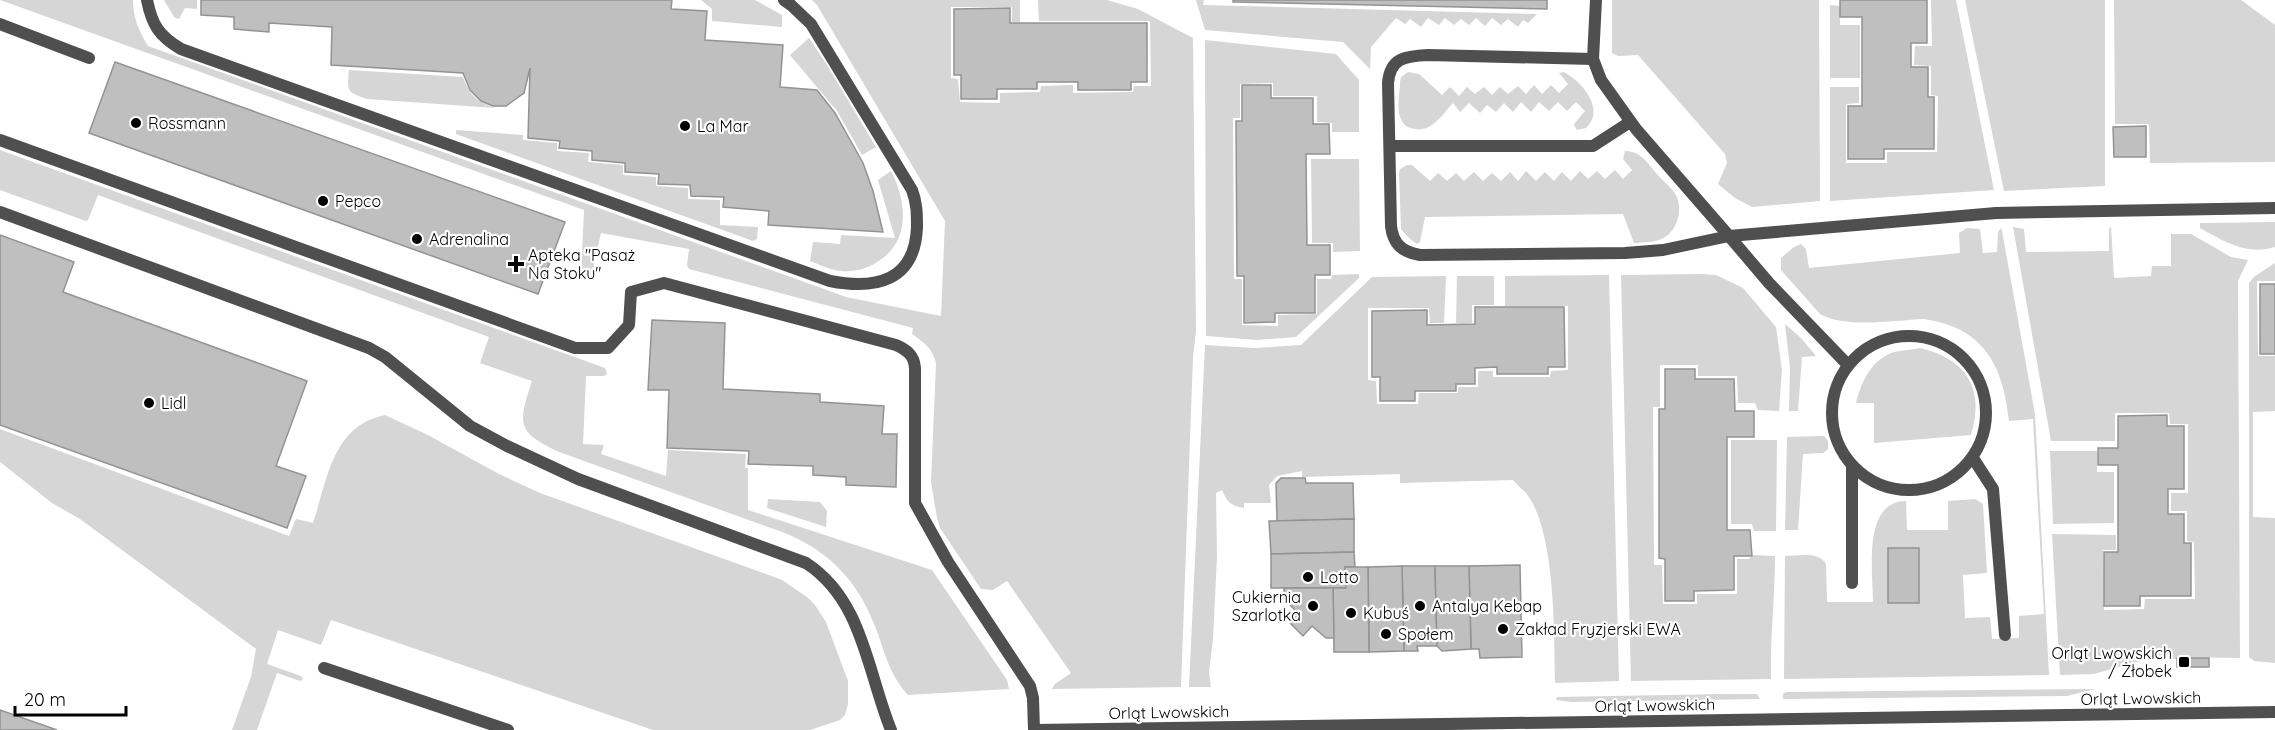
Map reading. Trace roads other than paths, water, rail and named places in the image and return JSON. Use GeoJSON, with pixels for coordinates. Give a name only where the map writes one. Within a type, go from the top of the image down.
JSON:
{"type":"FeatureCollection","features":[{"type":"Feature","properties":{"kind":"street"},"geometry":{"type":"LineString","coordinates":[[147,0],[150,16],[159,32],[165,40],[181,49],[831,281],[843,284],[871,284],[884,281],[896,276],[912,256],[917,236],[916,201],[912,190],[811,24],[797,9],[784,0]]}},
{"type":"Feature","properties":{"kind":"street"},"geometry":{"type":"LineString","coordinates":[[1596,0],[1593,59],[1601,80],[1630,122],[1769,282],[1848,364]]}},
{"type":"Feature","properties":{"kind":"street"},"geometry":{"type":"LineString","coordinates":[[0,24],[89,58]]}},
{"type":"Feature","properties":{"kind":"street"},"geometry":{"type":"LineString","coordinates":[[1593,59],[1428,55],[1398,61],[1389,74],[1394,242],[1412,254],[1625,253],[1663,250],[1729,236],[1996,213],[2275,208]]}},
{"type":"Feature","properties":{"kind":"street"},"geometry":{"type":"LineString","coordinates":[[1390,146],[1593,146],[1630,122]]}},
{"type":"Feature","properties":{"kind":"street"},"geometry":{"type":"LineString","coordinates":[[0,140],[575,348],[608,348],[629,325],[630,292],[664,283],[722,297],[907,350],[913,357],[915,368],[915,502],[948,562],[1030,686],[1035,730]]}},
{"type":"Feature","properties":{"kind":"street"},"geometry":{"type":"LineString","coordinates":[[0,212],[369,348],[385,357],[470,426],[507,447],[578,479],[806,563],[817,570],[850,610],[891,730]]}},
{"type":"Feature","properties":{"kind":"street"},"geometry":{"type":"LineString","coordinates":[[1919,335],[1944,343],[1966,359],[1980,381],[1987,407],[1984,434],[1973,458],[1957,474],[1937,485],[1915,490],[1892,488],[1870,480],[1852,466],[1839,448],[1832,427],[1831,405],[1837,384],[1848,364],[1867,347],[1892,336],[1919,335]]}},
{"type":"Feature","properties":{"kind":"street"},"geometry":{"type":"LineString","coordinates":[[1973,458],[1993,489],[2005,635]]}},
{"type":"Feature","properties":{"kind":"street"},"geometry":{"type":"LineString","coordinates":[[1852,466],[1852,583]]}},
{"type":"Feature","properties":{"kind":"street"},"geometry":{"type":"LineString","coordinates":[[324,668],[508,730]]}},
{"type":"Feature","properties":{"kind":"street","name":"Orląt Lwowskich"},"geometry":{"type":"LineString","coordinates":[[1035,730],[1401,728],[2275,712]]}},
{"type":"Feature","properties":{"kind":"street"},"geometry":{"type":"LineString","coordinates":[[2012,716],[2012,730]]}},
{"type":"Feature","properties":{"kind":"place","name":"Rossmann"},"geometry":{"type":"Point","coordinates":[136,123]}},
{"type":"Feature","properties":{"kind":"place","name":"La Mar"},"geometry":{"type":"Point","coordinates":[685,126]}},
{"type":"Feature","properties":{"kind":"place","name":"Pepco"},"geometry":{"type":"Point","coordinates":[323,201]}},
{"type":"Feature","properties":{"kind":"place","name":"Adrenalina"},"geometry":{"type":"Point","coordinates":[417,239]}},
{"type":"Feature","properties":{"kind":"place","name":"Apteka \"Pasaż Na Stoku\""},"geometry":{"type":"Point","coordinates":[516,264]}},
{"type":"Feature","properties":{"kind":"place","name":"Lidl"},"geometry":{"type":"Point","coordinates":[149,403]}},
{"type":"Feature","properties":{"kind":"place","name":"Lotto"},"geometry":{"type":"Point","coordinates":[1308,577]}},
{"type":"Feature","properties":{"kind":"place","name":"Cukiernia Szarlotka"},"geometry":{"type":"Point","coordinates":[1313,606]}},
{"type":"Feature","properties":{"kind":"place","name":"Antalya Kebap"},"geometry":{"type":"Point","coordinates":[1420,606]}},
{"type":"Feature","properties":{"kind":"place","name":"Kubuś"},"geometry":{"type":"Point","coordinates":[1351,613]}},
{"type":"Feature","properties":{"kind":"place","name":"Zakład Fryzjerski EWA"},"geometry":{"type":"Point","coordinates":[1503,629]}},
{"type":"Feature","properties":{"kind":"place","name":"Społem"},"geometry":{"type":"Point","coordinates":[1386,634]}},
{"type":"Feature","properties":{"kind":"place","name":"Orląt Lwowskich / Żłobek"},"geometry":{"type":"Point","coordinates":[2184,662]}}]}
